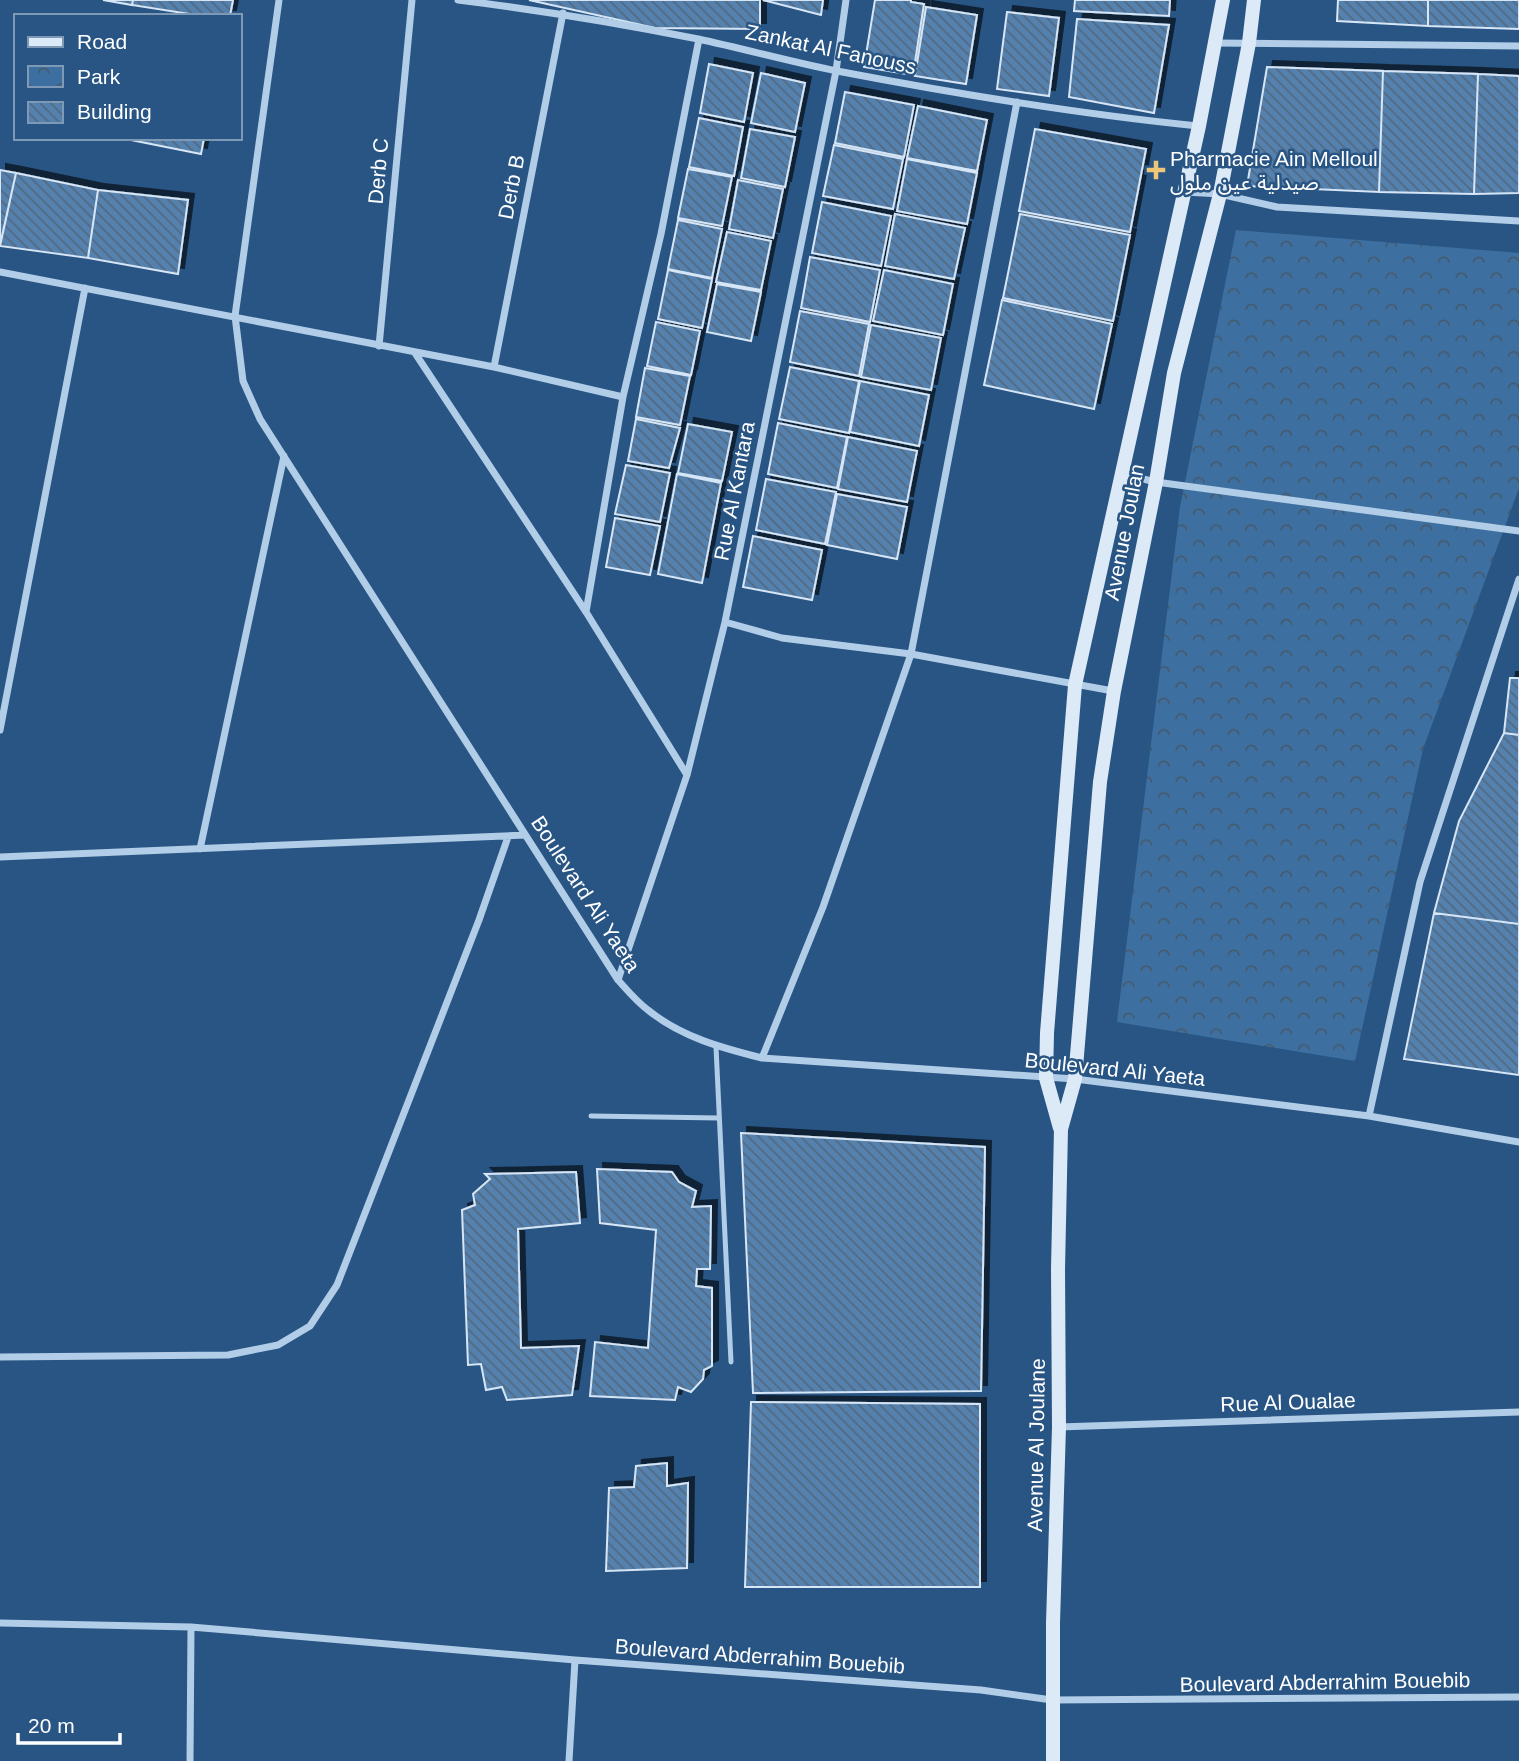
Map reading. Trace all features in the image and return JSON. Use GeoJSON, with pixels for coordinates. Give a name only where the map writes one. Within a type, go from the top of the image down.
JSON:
{"type":"FeatureCollection","features":[{"type":"Feature","properties":{"kind":"street","name":"Boulevard Ali Yaeta"},"geometry":{"type":"LineString","coordinates":[[279,0],[234,316],[243,381],[260,419],[618,980],[646,1009],[664,1022],[716,1047],[762,1058],[1075,1079],[1369,1116],[1519,1142]]}},
{"type":"Feature","properties":{"kind":"street","name":"Derb C"},"geometry":{"type":"LineString","coordinates":[[379,346],[412,0]]}},
{"type":"Feature","properties":{"kind":"street","name":"Zankat Al Fanouss"},"geometry":{"type":"LineString","coordinates":[[458,0],[563,13],[699,39],[836,71],[1017,102],[1109,117],[1199,126]]}},
{"type":"Feature","properties":{"kind":"street","name":"Rue Al Kantara"},"geometry":{"type":"LineString","coordinates":[[618,980],[687,775],[725,622],[836,71],[846,0]]}},
{"type":"Feature","properties":{"kind":"street","name":"Avenue Joulan"},"geometry":{"type":"LineString","coordinates":[[1046,1078],[1047,1033],[1075,685],[1199,126],[1223,0]]}},
{"type":"Feature","properties":{"kind":"street","name":"Avenue Joulan"},"geometry":{"type":"LineString","coordinates":[[1075,1079],[1100,782],[1114,691],[1156,482],[1174,373],[1220,194],[1249,43],[1254,0]]}},
{"type":"Feature","properties":{"kind":"street","name":"Derb B"},"geometry":{"type":"LineString","coordinates":[[494,367],[563,13]]}},
{"type":"Feature","properties":{"kind":"street"},"geometry":{"type":"LineString","coordinates":[[586,612],[623,397],[661,234],[699,39]]}},
{"type":"Feature","properties":{"kind":"street"},"geometry":{"type":"LineString","coordinates":[[1215,43],[1519,46]]}},
{"type":"Feature","properties":{"kind":"street"},"geometry":{"type":"LineString","coordinates":[[762,1058],[822,907],[911,654],[1017,102]]}},
{"type":"Feature","properties":{"kind":"street"},"geometry":{"type":"LineString","coordinates":[[1184,192],[1220,194],[1277,206],[1519,221]]}},
{"type":"Feature","properties":{"kind":"street"},"geometry":{"type":"LineString","coordinates":[[0,272],[494,367],[623,397]]}},
{"type":"Feature","properties":{"kind":"street"},"geometry":{"type":"LineString","coordinates":[[0,730],[85,288]]}},
{"type":"Feature","properties":{"kind":"street"},"geometry":{"type":"LineString","coordinates":[[415,353],[586,612],[687,775]]}},
{"type":"Feature","properties":{"kind":"street"},"geometry":{"type":"LineString","coordinates":[[200,849],[284,456]]}},
{"type":"Feature","properties":{"kind":"street"},"geometry":{"type":"LineString","coordinates":[[1122,474],[1156,482],[1519,531]]}},
{"type":"Feature","properties":{"kind":"street"},"geometry":{"type":"LineString","coordinates":[[1369,1116],[1420,882],[1519,579]]}},
{"type":"Feature","properties":{"kind":"street"},"geometry":{"type":"LineString","coordinates":[[725,622],[782,638],[911,654],[1114,691]]}},
{"type":"Feature","properties":{"kind":"street"},"geometry":{"type":"LineString","coordinates":[[0,857],[525,835]]}},
{"type":"Feature","properties":{"kind":"street"},"geometry":{"type":"LineString","coordinates":[[0,1357],[228,1355],[278,1345],[310,1326],[337,1285],[479,920],[508,837]]}},
{"type":"Feature","properties":{"kind":"street","name":"Avenue Al Joulane"},"geometry":{"type":"LineString","coordinates":[[1046,1078],[1061,1129]]}},
{"type":"Feature","properties":{"kind":"street","name":"Avenue Al Joulane"},"geometry":{"type":"LineString","coordinates":[[1052,1761],[1059,1427],[1061,1129],[1075,1079]]}},
{"type":"Feature","properties":{"kind":"street","name":"Rue Al Oualae"},"geometry":{"type":"LineString","coordinates":[[1059,1427],[1519,1412]]}},
{"type":"Feature","properties":{"kind":"street","name":"Boulevard Abderrahim Bouebib"},"geometry":{"type":"LineString","coordinates":[[0,1623],[191,1627],[575,1660],[981,1690],[1052,1700],[1519,1697]]}},
{"type":"Feature","properties":{"kind":"street"},"geometry":{"type":"LineString","coordinates":[[190,1761],[191,1627]]}},
{"type":"Feature","properties":{"kind":"street"},"geometry":{"type":"LineString","coordinates":[[569,1761],[575,1660]]}},
{"type":"Feature","properties":{"kind":"lane"},"geometry":{"type":"LineString","coordinates":[[716,1047],[730,1362]]}},
{"type":"Feature","properties":{"kind":"lane"},"geometry":{"type":"LineString","coordinates":[[591,1116],[719,1118]]}},
{"type":"Feature","properties":{"kind":"green space"},"geometry":{"type":"Polygon","coordinates":[[[1236,230],[1519,253],[1519,488],[1423,749],[1355,1061],[1117,1022],[1180,507],[1236,230]]]}},
{"type":"Feature","properties":{"kind":"building"},"geometry":{"type":"Polygon","coordinates":[[[103,0],[133,0],[132,5],[103,0]]]}},
{"type":"Feature","properties":{"kind":"building"},"geometry":{"type":"Polygon","coordinates":[[[133,0],[233,0],[230,14],[189,14],[132,5],[133,0]]]}},
{"type":"Feature","properties":{"kind":"building"},"geometry":{"type":"Polygon","coordinates":[[[529,0],[760,0],[760,29],[655,28],[529,0]]]}},
{"type":"Feature","properties":{"kind":"building"},"geometry":{"type":"Polygon","coordinates":[[[763,0],[823,0],[821,15],[763,0]]]}},
{"type":"Feature","properties":{"kind":"building"},"geometry":{"type":"Polygon","coordinates":[[[875,0],[911,0],[924,4],[913,75],[864,67],[875,0]]]}},
{"type":"Feature","properties":{"kind":"building"},"geometry":{"type":"Polygon","coordinates":[[[1075,0],[1170,0],[1169,16],[1074,11],[1075,0]]]}},
{"type":"Feature","properties":{"kind":"building"},"geometry":{"type":"Polygon","coordinates":[[[1338,0],[1428,0],[1428,26],[1337,21],[1338,0]]]}},
{"type":"Feature","properties":{"kind":"building"},"geometry":{"type":"Polygon","coordinates":[[[1428,0],[1519,0],[1519,29],[1428,26],[1428,0]]]}},
{"type":"Feature","properties":{"kind":"building"},"geometry":{"type":"Polygon","coordinates":[[[926,7],[977,15],[966,84],[915,76],[926,7]]]}},
{"type":"Feature","properties":{"kind":"building"},"geometry":{"type":"Polygon","coordinates":[[[1007,12],[1059,18],[1049,96],[997,89],[1007,12]]]}},
{"type":"Feature","properties":{"kind":"building"},"geometry":{"type":"Polygon","coordinates":[[[1077,19],[1169,25],[1154,113],[1069,97],[1077,19]]]}},
{"type":"Feature","properties":{"kind":"building"},"geometry":{"type":"Polygon","coordinates":[[[709,64],[753,73],[744,122],[700,113],[709,64]]]}},
{"type":"Feature","properties":{"kind":"building"},"geometry":{"type":"Polygon","coordinates":[[[1267,67],[1383,71],[1379,192],[1247,186],[1267,67]]]}},
{"type":"Feature","properties":{"kind":"building"},"geometry":{"type":"Polygon","coordinates":[[[1383,71],[1478,74],[1474,194],[1379,192],[1383,71]]]}},
{"type":"Feature","properties":{"kind":"building"},"geometry":{"type":"Polygon","coordinates":[[[761,73],[805,83],[795,132],[751,123],[761,73]]]}},
{"type":"Feature","properties":{"kind":"building"},"geometry":{"type":"Polygon","coordinates":[[[1478,74],[1519,76],[1519,193],[1474,194],[1478,74]]]}},
{"type":"Feature","properties":{"kind":"building"},"geometry":{"type":"Polygon","coordinates":[[[845,92],[914,105],[904,157],[835,143],[845,92]]]}},
{"type":"Feature","properties":{"kind":"building"},"geometry":{"type":"Polygon","coordinates":[[[918,106],[987,120],[977,171],[907,158],[918,106]]]}},
{"type":"Feature","properties":{"kind":"building"},"geometry":{"type":"Polygon","coordinates":[[[699,118],[743,127],[734,176],[689,167],[699,118]]]}},
{"type":"Feature","properties":{"kind":"building"},"geometry":{"type":"Polygon","coordinates":[[[750,129],[795,137],[785,187],[741,178],[750,129]]]}},
{"type":"Feature","properties":{"kind":"building"},"geometry":{"type":"Polygon","coordinates":[[[1035,129],[1146,149],[1130,232],[1019,211],[1035,129]]]}},
{"type":"Feature","properties":{"kind":"building"},"geometry":{"type":"Polygon","coordinates":[[[131,140],[204,140],[201,154],[131,140]]]}},
{"type":"Feature","properties":{"kind":"building"},"geometry":{"type":"Polygon","coordinates":[[[834,145],[903,159],[893,209],[823,196],[834,145]]]}},
{"type":"Feature","properties":{"kind":"building"},"geometry":{"type":"Polygon","coordinates":[[[907,159],[977,173],[967,224],[897,211],[907,159]]]}},
{"type":"Feature","properties":{"kind":"building"},"geometry":{"type":"Polygon","coordinates":[[[688,169],[732,177],[722,226],[678,218],[688,169]]]}},
{"type":"Feature","properties":{"kind":"building"},"geometry":{"type":"Polygon","coordinates":[[[0,170],[16,173],[0,245],[0,170]]]}},
{"type":"Feature","properties":{"kind":"building"},"geometry":{"type":"Polygon","coordinates":[[[16,173],[98,190],[88,258],[0,246],[16,173]]]}},
{"type":"Feature","properties":{"kind":"building"},"geometry":{"type":"Polygon","coordinates":[[[738,180],[783,189],[773,238],[729,229],[738,180]]]}},
{"type":"Feature","properties":{"kind":"building"},"geometry":{"type":"Polygon","coordinates":[[[98,190],[188,200],[178,274],[88,258],[98,190]]]}},
{"type":"Feature","properties":{"kind":"building"},"geometry":{"type":"Polygon","coordinates":[[[822,202],[891,216],[881,266],[812,253],[822,202]]]}},
{"type":"Feature","properties":{"kind":"building"},"geometry":{"type":"Polygon","coordinates":[[[895,214],[965,228],[954,279],[885,266],[895,214]]]}},
{"type":"Feature","properties":{"kind":"building"},"geometry":{"type":"Polygon","coordinates":[[[1020,214],[1130,235],[1113,321],[1003,298],[1020,214]]]}},
{"type":"Feature","properties":{"kind":"building"},"geometry":{"type":"Polygon","coordinates":[[[678,220],[722,229],[712,278],[668,269],[678,220]]]}},
{"type":"Feature","properties":{"kind":"building"},"geometry":{"type":"Polygon","coordinates":[[[727,232],[771,241],[761,290],[716,282],[727,232]]]}},
{"type":"Feature","properties":{"kind":"building"},"geometry":{"type":"Polygon","coordinates":[[[810,257],[880,270],[870,322],[801,308],[810,257]]]}},
{"type":"Feature","properties":{"kind":"building"},"geometry":{"type":"Polygon","coordinates":[[[668,270],[712,279],[702,328],[658,319],[668,270]]]}},
{"type":"Feature","properties":{"kind":"building"},"geometry":{"type":"Polygon","coordinates":[[[884,270],[953,284],[943,335],[873,321],[884,270]]]}},
{"type":"Feature","properties":{"kind":"building"},"geometry":{"type":"Polygon","coordinates":[[[717,284],[761,292],[751,341],[707,332],[717,284]]]}},
{"type":"Feature","properties":{"kind":"building"},"geometry":{"type":"Polygon","coordinates":[[[1002,300],[1112,324],[1094,409],[984,385],[1002,300]]]}},
{"type":"Feature","properties":{"kind":"building"},"geometry":{"type":"Polygon","coordinates":[[[800,311],[869,324],[859,376],[790,362],[800,311]]]}},
{"type":"Feature","properties":{"kind":"building"},"geometry":{"type":"Polygon","coordinates":[[[656,322],[700,331],[691,375],[647,366],[656,322]]]}},
{"type":"Feature","properties":{"kind":"building"},"geometry":{"type":"Polygon","coordinates":[[[871,325],[941,338],[931,390],[861,377],[871,325]]]}},
{"type":"Feature","properties":{"kind":"building"},"geometry":{"type":"Polygon","coordinates":[[[790,367],[859,381],[849,433],[779,419],[790,367]]]}},
{"type":"Feature","properties":{"kind":"building"},"geometry":{"type":"Polygon","coordinates":[[[645,368],[690,376],[680,425],[636,417],[645,368]]]}},
{"type":"Feature","properties":{"kind":"building"},"geometry":{"type":"Polygon","coordinates":[[[860,381],[929,395],[919,446],[850,432],[860,381]]]}},
{"type":"Feature","properties":{"kind":"building"},"geometry":{"type":"Polygon","coordinates":[[[636,419],[680,428],[669,468],[628,461],[636,419]]]}},
{"type":"Feature","properties":{"kind":"building"},"geometry":{"type":"Polygon","coordinates":[[[778,423],[847,437],[837,488],[768,474],[778,423]]]}},
{"type":"Feature","properties":{"kind":"building"},"geometry":{"type":"Polygon","coordinates":[[[688,424],[732,432],[722,481],[678,473],[688,424]]]}},
{"type":"Feature","properties":{"kind":"building"},"geometry":{"type":"Polygon","coordinates":[[[848,437],[917,451],[907,502],[838,489],[848,437]]]}},
{"type":"Feature","properties":{"kind":"building"},"geometry":{"type":"Polygon","coordinates":[[[626,465],[670,473],[660,522],[615,514],[626,465]]]}},
{"type":"Feature","properties":{"kind":"building"},"geometry":{"type":"Polygon","coordinates":[[[677,474],[721,483],[702,583],[658,574],[677,474]]]}},
{"type":"Feature","properties":{"kind":"building"},"geometry":{"type":"Polygon","coordinates":[[[766,479],[836,492],[825,544],[756,530],[766,479]]]}},
{"type":"Feature","properties":{"kind":"building"},"geometry":{"type":"Polygon","coordinates":[[[837,494],[907,507],[897,559],[827,545],[837,494]]]}},
{"type":"Feature","properties":{"kind":"building"},"geometry":{"type":"Polygon","coordinates":[[[615,518],[660,526],[650,575],[606,567],[615,518]]]}},
{"type":"Feature","properties":{"kind":"building"},"geometry":{"type":"Polygon","coordinates":[[[753,536],[822,550],[812,600],[743,587],[753,536]]]}},
{"type":"Feature","properties":{"kind":"building"},"geometry":{"type":"Polygon","coordinates":[[[1510,678],[1519,678],[1519,735],[1504,733],[1510,678]]]}},
{"type":"Feature","properties":{"kind":"building"},"geometry":{"type":"Polygon","coordinates":[[[1504,733],[1519,735],[1519,924],[1434,913],[1459,821],[1504,733]]]}},
{"type":"Feature","properties":{"kind":"building"},"geometry":{"type":"Polygon","coordinates":[[[1434,913],[1519,924],[1519,1075],[1404,1059],[1434,913]]]}},
{"type":"Feature","properties":{"kind":"building"},"geometry":{"type":"Polygon","coordinates":[[[741,1133],[985,1147],[981,1391],[753,1393],[741,1133]]]}},
{"type":"Feature","properties":{"kind":"building"},"geometry":{"type":"Polygon","coordinates":[[[597,1169],[672,1172],[679,1182],[696,1191],[692,1207],[711,1206],[710,1269],[697,1269],[696,1286],[712,1288],[712,1366],[704,1370],[703,1379],[691,1392],[678,1387],[675,1400],[590,1396],[595,1342],[648,1348],[656,1230],[600,1223],[597,1169]]]}},
{"type":"Feature","properties":{"kind":"building"},"geometry":{"type":"Polygon","coordinates":[[[576,1172],[580,1223],[518,1229],[521,1348],[579,1346],[572,1395],[507,1400],[502,1387],[486,1390],[481,1364],[468,1365],[462,1210],[475,1205],[473,1194],[490,1179],[485,1174],[576,1172]]]}},
{"type":"Feature","properties":{"kind":"building"},"geometry":{"type":"Polygon","coordinates":[[[751,1402],[980,1404],[980,1587],[745,1587],[751,1402]]]}},
{"type":"Feature","properties":{"kind":"building"},"geometry":{"type":"Polygon","coordinates":[[[667,1463],[667,1486],[688,1483],[687,1568],[606,1571],[609,1488],[634,1487],[636,1466],[667,1463]]]}},
{"type":"Feature","properties":{"kind":"place","name":"Pharmacie Ain Melloul صيدلية عين ملول"},"geometry":{"type":"Point","coordinates":[1156,170]}}]}
